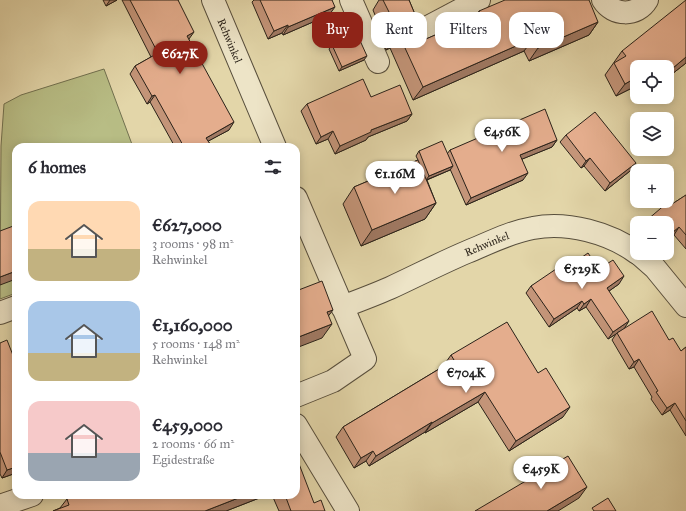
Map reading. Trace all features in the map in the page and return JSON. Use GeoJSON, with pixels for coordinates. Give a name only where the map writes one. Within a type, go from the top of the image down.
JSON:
{"type":"FeatureCollection","features":[{"type":"Feature","properties":{"kind":"street","name":"Rehwinkel"},"geometry":{"type":"LineString","coordinates":[[213,0],[273,143]]}},
{"type":"Feature","properties":{"kind":"street"},"geometry":{"type":"LineString","coordinates":[[351,0],[378,62]]}},
{"type":"Feature","properties":{"kind":"street"},"geometry":{"type":"LineString","coordinates":[[427,27],[479,0]]}},
{"type":"Feature","properties":{"kind":"street"},"geometry":{"type":"LineString","coordinates":[[603,0],[606,5],[613,10],[622,12],[630,12],[639,9],[647,0]]}},
{"type":"Feature","properties":{"kind":"street"},"geometry":{"type":"LineString","coordinates":[[300,207],[365,359],[333,381],[300,394]]}},
{"type":"Feature","properties":{"kind":"street","name":"Rehwinkel"},"geometry":{"type":"LineString","coordinates":[[342,307],[390,288],[494,240],[534,227],[550,226],[582,229],[613,239],[630,248]]}},
{"type":"Feature","properties":{"kind":"street","name":"Rehwinkel"},"geometry":{"type":"LineString","coordinates":[[645,260],[655,268],[686,306]]}},
{"type":"Feature","properties":{"kind":"street"},"geometry":{"type":"LineString","coordinates":[[300,433],[348,511]]}},
{"type":"Feature","properties":{"kind":"street"},"geometry":{"type":"LineString","coordinates":[[0,506],[20,499]]}},
{"type":"Feature","properties":{"kind":"green space"},"geometry":{"type":"Polygon","coordinates":[[[104,69],[132,143],[12,143],[12,294],[0,299],[1,146],[4,104],[21,95],[104,69]]]}},
{"type":"Feature","properties":{"kind":"building"},"geometry":{"type":"Polygon","coordinates":[[[130,0],[178,0],[194,32],[187,36],[234,122],[206,138],[209,143],[182,143],[155,95],[152,96],[135,66],[158,53],[130,0]]]}},
{"type":"Feature","properties":{"kind":"building"},"geometry":{"type":"Polygon","coordinates":[[[260,0],[332,0],[335,7],[323,12],[312,12],[312,17],[274,31],[260,0]]]}},
{"type":"Feature","properties":{"kind":"building"},"geometry":{"type":"Polygon","coordinates":[[[383,0],[409,0],[414,12],[389,12],[383,0]]]}},
{"type":"Feature","properties":{"kind":"building"},"geometry":{"type":"Polygon","coordinates":[[[505,0],[589,0],[598,22],[564,37],[564,12],[509,12],[509,48],[511,48],[423,87],[405,48],[427,48],[427,39],[435,35],[435,48],[501,48],[501,12],[479,11],[505,0]]]}},
{"type":"Feature","properties":{"kind":"building"},"geometry":{"type":"Polygon","coordinates":[[[686,0],[686,57],[674,67],[674,60],[630,60],[630,81],[625,84],[614,63],[626,56],[622,51],[686,0]]]}},
{"type":"Feature","properties":{"kind":"building"},"geometry":{"type":"Polygon","coordinates":[[[363,47],[367,56],[342,67],[333,48],[363,47]]]}},
{"type":"Feature","properties":{"kind":"building"},"geometry":{"type":"Polygon","coordinates":[[[363,79],[371,97],[400,85],[412,114],[371,130],[371,132],[340,146],[333,131],[321,137],[307,104],[363,79]]]}},
{"type":"Feature","properties":{"kind":"building"},"geometry":{"type":"Polygon","coordinates":[[[545,109],[557,140],[520,155],[528,173],[471,198],[450,150],[545,109]]]}},
{"type":"Feature","properties":{"kind":"building"},"geometry":{"type":"Polygon","coordinates":[[[595,112],[636,163],[630,164],[630,168],[610,183],[590,158],[586,161],[566,135],[595,112]]]}},
{"type":"Feature","properties":{"kind":"building"},"geometry":{"type":"Polygon","coordinates":[[[442,141],[453,166],[429,176],[419,151],[442,141]]]}},
{"type":"Feature","properties":{"kind":"building"},"geometry":{"type":"Polygon","coordinates":[[[418,160],[436,203],[372,230],[354,187],[418,160]]]}},
{"type":"Feature","properties":{"kind":"building"},"geometry":{"type":"Polygon","coordinates":[[[686,195],[686,235],[679,227],[674,231],[674,216],[652,216],[661,208],[674,208],[674,203],[686,195]]]}},
{"type":"Feature","properties":{"kind":"building"},"geometry":{"type":"Polygon","coordinates":[[[12,226],[12,272],[0,277],[0,231],[12,226]]]}},
{"type":"Feature","properties":{"kind":"building"},"geometry":{"type":"Polygon","coordinates":[[[588,253],[599,269],[613,260],[624,276],[607,288],[629,321],[613,332],[591,299],[584,304],[582,301],[554,319],[531,286],[559,267],[562,271],[588,253]]]}},
{"type":"Feature","properties":{"kind":"building"},"geometry":{"type":"Polygon","coordinates":[[[322,281],[333,310],[327,312],[332,324],[300,336],[300,289],[322,281]]]}},
{"type":"Feature","properties":{"kind":"building"},"geometry":{"type":"Polygon","coordinates":[[[652,311],[669,340],[673,338],[681,351],[686,347],[686,421],[675,403],[667,408],[656,392],[658,391],[639,359],[634,362],[617,333],[652,311]]]}},
{"type":"Feature","properties":{"kind":"building"},"geometry":{"type":"Polygon","coordinates":[[[507,322],[538,373],[546,368],[570,407],[516,441],[485,392],[376,456],[373,451],[361,458],[343,427],[454,360],[451,355],[507,322]]]}},
{"type":"Feature","properties":{"kind":"building"},"geometry":{"type":"Polygon","coordinates":[[[7,340],[12,353],[12,468],[7,470],[0,452],[0,343],[7,340]]]}},
{"type":"Feature","properties":{"kind":"building"},"geometry":{"type":"Polygon","coordinates":[[[568,456],[587,487],[547,511],[475,511],[568,456]]]}},
{"type":"Feature","properties":{"kind":"building"},"geometry":{"type":"Polygon","coordinates":[[[300,466],[314,503],[321,500],[325,511],[291,511],[286,499],[300,499],[300,466]]]}},
{"type":"Feature","properties":{"kind":"building"},"geometry":{"type":"Polygon","coordinates":[[[608,498],[616,511],[594,511],[592,508],[608,498]]]}},
{"type":"Feature","properties":{"kind":"building"},"geometry":{"type":"Polygon","coordinates":[[[67,499],[236,499],[205,511],[53,511],[69,505],[67,499]]]}}]}
